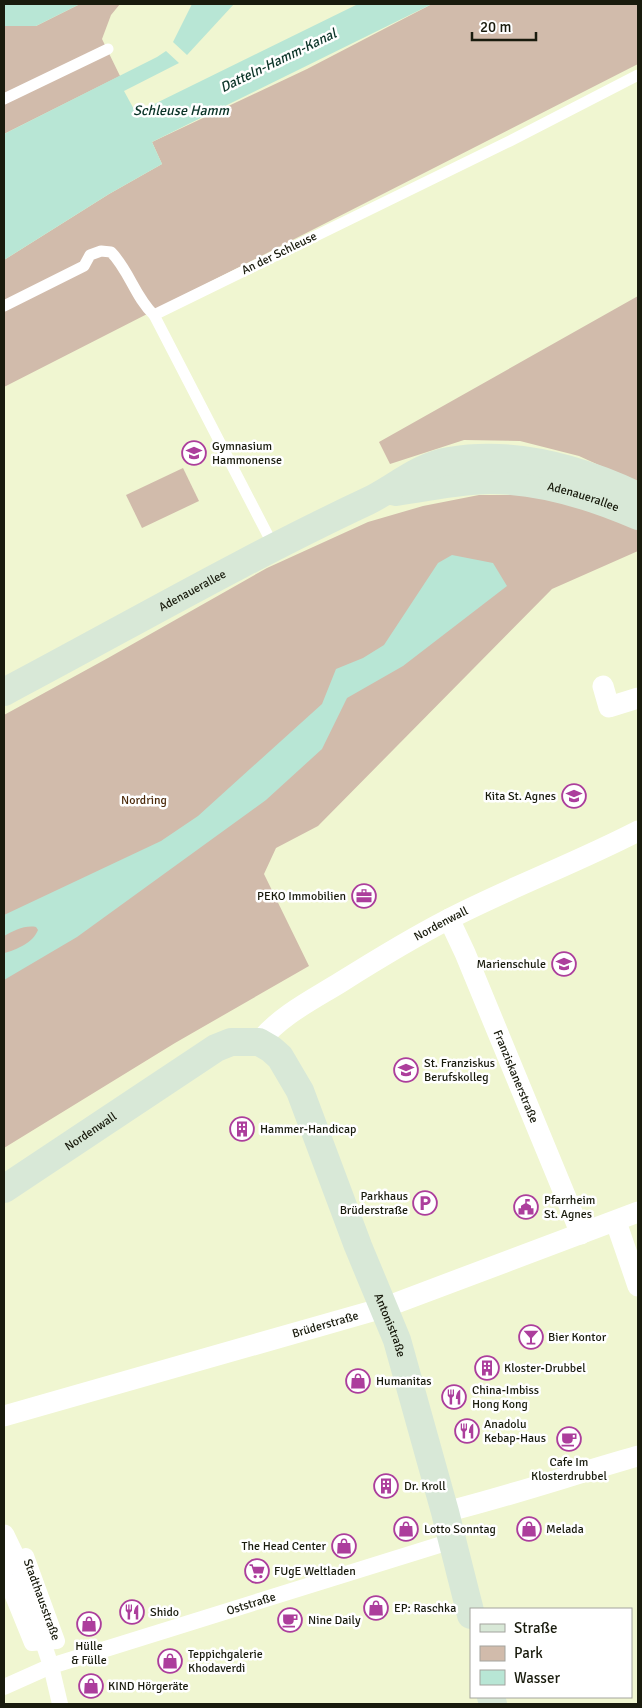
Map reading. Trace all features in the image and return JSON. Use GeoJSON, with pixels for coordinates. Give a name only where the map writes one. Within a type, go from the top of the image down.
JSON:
{"type":"FeatureCollection","features":[{"type":"Feature","properties":{"kind":"main road","name":"Adenauerallee"},"geometry":{"type":"LineString","coordinates":[[4,692],[274,547],[384,494],[415,473],[447,462],[484,458],[512,458],[543,463],[576,472],[636,509]]}},
{"type":"Feature","properties":{"kind":"main road","name":"Adenauerallee"},"geometry":{"type":"LineString","coordinates":[[384,494],[489,480],[514,481],[563,490],[636,509]]}},
{"type":"Feature","properties":{"kind":"main road","name":"Nordenwall"},"geometry":{"type":"LineString","coordinates":[[4,1189],[216,1048],[231,1042],[265,1046]]}},
{"type":"Feature","properties":{"kind":"main road","name":"Antonistraße"},"geometry":{"type":"LineString","coordinates":[[265,1046],[280,1057],[300,1091],[399,1349],[445,1512],[470,1611]]}},
{"type":"Feature","properties":{"kind":"street"},"geometry":{"type":"LineString","coordinates":[[603,686],[609,707],[638,698]]}},
{"type":"Feature","properties":{"kind":"street","name":"Nordenwall"},"geometry":{"type":"LineString","coordinates":[[265,1046],[272,1027],[297,1008],[352,974],[449,919],[527,882],[603,850],[638,831]]}},
{"type":"Feature","properties":{"kind":"street","name":"Franziskanerstraße"},"geometry":{"type":"LineString","coordinates":[[449,919],[465,953],[581,1234]]}},
{"type":"Feature","properties":{"kind":"street","name":"Brüderstraße"},"geometry":{"type":"LineString","coordinates":[[4,1416],[383,1308],[616,1222],[638,1212]]}},
{"type":"Feature","properties":{"kind":"street"},"geometry":{"type":"LineString","coordinates":[[616,1222],[638,1286]]}},
{"type":"Feature","properties":{"kind":"street"},"geometry":{"type":"LineString","coordinates":[[445,1512],[495,1500],[567,1476],[638,1456]]}},
{"type":"Feature","properties":{"kind":"street","name":"Stadthausstraße"},"geometry":{"type":"LineString","coordinates":[[4,1535],[8,1567],[32,1643],[56,1641],[26,1556],[8,1567]]}},
{"type":"Feature","properties":{"kind":"street","name":"Oststraße"},"geometry":{"type":"LineString","coordinates":[[4,1687],[51,1666],[452,1541]]}},
{"type":"Feature","properties":{"kind":"street","name":"Stadthausstraße"},"geometry":{"type":"LineString","coordinates":[[43,1642],[60,1704]]}},
{"type":"Feature","properties":{"kind":"lane"},"geometry":{"type":"LineString","coordinates":[[4,99],[108,49]]}},
{"type":"Feature","properties":{"kind":"lane","name":"An der Schleuse"},"geometry":{"type":"LineString","coordinates":[[154,315],[510,141],[638,75]]}},
{"type":"Feature","properties":{"kind":"lane"},"geometry":{"type":"LineString","coordinates":[[4,306],[75,272],[84,266],[90,255],[101,251],[111,252],[119,260],[146,307],[154,315],[274,547]]}},
{"type":"Feature","properties":{"kind":"green space"},"geometry":{"type":"Polygon","coordinates":[[[80,4],[120,4],[111,15],[102,39],[120,76],[4,134],[4,26],[36,26],[80,4]]]}},
{"type":"Feature","properties":{"kind":"green space"},"geometry":{"type":"Polygon","coordinates":[[[432,4],[638,4],[638,64],[4,387],[4,260],[109,194],[162,164],[152,142],[307,69],[432,4]]]}},
{"type":"Feature","properties":{"kind":"green space"},"geometry":{"type":"Polygon","coordinates":[[[638,296],[638,483],[579,456],[520,441],[464,440],[390,464],[379,442],[638,296]]]}},
{"type":"Feature","properties":{"kind":"green space"},"geometry":{"type":"Polygon","coordinates":[[[183,468],[199,501],[142,528],[126,495],[183,468]]]}},
{"type":"Feature","properties":{"kind":"green space","name":"Nordring"},"geometry":{"type":"Polygon","coordinates":[[[479,495],[519,495],[576,504],[638,524],[638,551],[552,589],[318,826],[276,848],[264,874],[309,966],[175,1043],[4,1148],[4,715],[267,568],[368,522],[423,506],[479,495]]]}},
{"type":"Feature","properties":{"kind":"water"},"geometry":{"type":"Polygon","coordinates":[[[4,4],[80,4],[36,26],[4,26],[4,4]]]}},
{"type":"Feature","properties":{"kind":"water"},"geometry":{"type":"Polygon","coordinates":[[[192,4],[234,4],[187,55],[173,42],[192,4]]]}},
{"type":"Feature","properties":{"kind":"water"},"geometry":{"type":"Polygon","coordinates":[[[358,4],[432,4],[152,142],[162,164],[109,194],[4,260],[4,134],[166,51],[179,63],[124,91],[136,113],[358,4]]]}},
{"type":"Feature","properties":{"kind":"water"},"geometry":{"type":"Polygon","coordinates":[[[452,555],[493,563],[507,586],[403,666],[347,698],[322,749],[266,800],[77,937],[4,980],[4,953],[19,948],[28,942],[36,935],[38,930],[36,927],[27,927],[4,936],[4,915],[161,841],[198,816],[322,704],[336,669],[363,658],[384,645],[438,563],[452,555]]]}},
{"type":"Feature","properties":{"kind":"place","name":"Gymnasium Hammonense"},"geometry":{"type":"Point","coordinates":[194,453]}},
{"type":"Feature","properties":{"kind":"place","name":"Kita St. Agnes"},"geometry":{"type":"Point","coordinates":[574,796]}},
{"type":"Feature","properties":{"kind":"place","name":"PEKO Immobilien"},"geometry":{"type":"Point","coordinates":[364,896]}},
{"type":"Feature","properties":{"kind":"place","name":"Marienschule"},"geometry":{"type":"Point","coordinates":[564,964]}},
{"type":"Feature","properties":{"kind":"place","name":"St. Franziskus Berufskolleg"},"geometry":{"type":"Point","coordinates":[406,1070]}},
{"type":"Feature","properties":{"kind":"place","name":"Hammer-Handicap"},"geometry":{"type":"Point","coordinates":[242,1129]}},
{"type":"Feature","properties":{"kind":"place","name":"Parkhaus Brüderstraße"},"geometry":{"type":"Point","coordinates":[425,1203]}},
{"type":"Feature","properties":{"kind":"place","name":"Pfarrheim St. Agnes"},"geometry":{"type":"Point","coordinates":[526,1207]}},
{"type":"Feature","properties":{"kind":"place","name":"Bier Kontor"},"geometry":{"type":"Point","coordinates":[531,1337]}},
{"type":"Feature","properties":{"kind":"place","name":"Kloster-Drubbel"},"geometry":{"type":"Point","coordinates":[487,1368]}},
{"type":"Feature","properties":{"kind":"place","name":"Humanitas"},"geometry":{"type":"Point","coordinates":[358,1381]}},
{"type":"Feature","properties":{"kind":"place","name":"China-Imbiss Hong Kong"},"geometry":{"type":"Point","coordinates":[454,1397]}},
{"type":"Feature","properties":{"kind":"place","name":"Anadolu Kebap-Haus"},"geometry":{"type":"Point","coordinates":[467,1431]}},
{"type":"Feature","properties":{"kind":"place","name":"Cafe Im Klosterdrubbel"},"geometry":{"type":"Point","coordinates":[569,1439]}},
{"type":"Feature","properties":{"kind":"place","name":"Dr. Kroll"},"geometry":{"type":"Point","coordinates":[386,1486]}},
{"type":"Feature","properties":{"kind":"place","name":"Lotto Sonntag"},"geometry":{"type":"Point","coordinates":[406,1529]}},
{"type":"Feature","properties":{"kind":"place","name":"Melada"},"geometry":{"type":"Point","coordinates":[529,1529]}},
{"type":"Feature","properties":{"kind":"place","name":"The Head Center"},"geometry":{"type":"Point","coordinates":[344,1546]}},
{"type":"Feature","properties":{"kind":"place","name":"FUgE Weltladen"},"geometry":{"type":"Point","coordinates":[257,1571]}},
{"type":"Feature","properties":{"kind":"place","name":"EP: Raschka"},"geometry":{"type":"Point","coordinates":[376,1608]}},
{"type":"Feature","properties":{"kind":"place","name":"Shido"},"geometry":{"type":"Point","coordinates":[132,1612]}},
{"type":"Feature","properties":{"kind":"place","name":"Nine Daily"},"geometry":{"type":"Point","coordinates":[290,1620]}},
{"type":"Feature","properties":{"kind":"place","name":"Hülle & Fülle"},"geometry":{"type":"Point","coordinates":[89,1624]}},
{"type":"Feature","properties":{"kind":"place","name":"Teppichgalerie Khodaverdi"},"geometry":{"type":"Point","coordinates":[170,1661]}},
{"type":"Feature","properties":{"kind":"place","name":"KIND Hörgeräte"},"geometry":{"type":"Point","coordinates":[91,1686]}},
{"type":"Feature","properties":{"kind":"water label","name":"Datteln-Hamm-Kanal"},"geometry":{"type":"Point","coordinates":[278,60]}},
{"type":"Feature","properties":{"kind":"water label","name":"Schleuse Hamm"},"geometry":{"type":"Point","coordinates":[181,110]}}]}
